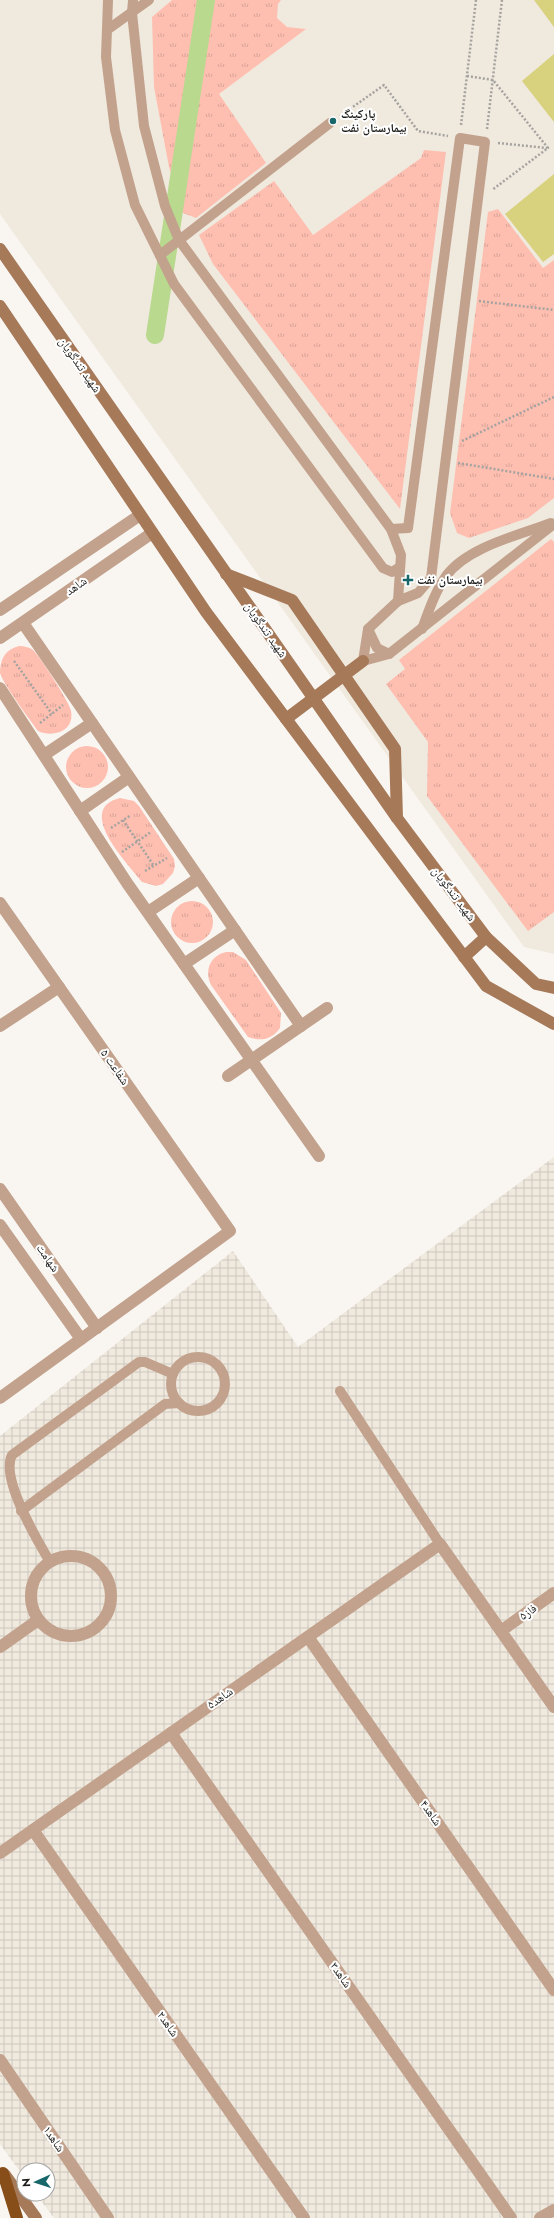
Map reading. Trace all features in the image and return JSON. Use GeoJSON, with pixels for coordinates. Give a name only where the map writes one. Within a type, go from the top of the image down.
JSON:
{"type":"FeatureCollection","features":[{"type":"Feature","properties":{"kind":"highway"},"geometry":{"type":"LineString","coordinates":[[2,2171],[17,2218]]}},
{"type":"Feature","properties":{"kind":"main road","name":"شهید تندگویان"},"geometry":{"type":"LineString","coordinates":[[0,249],[397,818],[486,937],[536,984],[554,988]]}},
{"type":"Feature","properties":{"kind":"main road"},"geometry":{"type":"LineString","coordinates":[[0,306],[206,612],[486,986],[554,1024]]}},
{"type":"Feature","properties":{"kind":"main road"},"geometry":{"type":"LineString","coordinates":[[226,574],[292,600],[396,749],[397,818]]}},
{"type":"Feature","properties":{"kind":"main road"},"geometry":{"type":"LineString","coordinates":[[286,719],[345,676],[363,660]]}},
{"type":"Feature","properties":{"kind":"main road"},"geometry":{"type":"LineString","coordinates":[[464,957],[486,937]]}},
{"type":"Feature","properties":{"kind":"main road"},"geometry":{"type":"LineString","coordinates":[[2,2171],[36,2218]]}},
{"type":"Feature","properties":{"kind":"street","name":"شاهد"},"geometry":{"type":"LineString","coordinates":[[0,610],[140,515]]}},
{"type":"Feature","properties":{"kind":"street","name":"شاهد"},"geometry":{"type":"LineString","coordinates":[[0,638],[152,533]]}},
{"type":"Feature","properties":{"kind":"street"},"geometry":{"type":"LineString","coordinates":[[23,623],[301,1026]]}},
{"type":"Feature","properties":{"kind":"street"},"geometry":{"type":"LineString","coordinates":[[0,688],[148,912],[319,1156]]}},
{"type":"Feature","properties":{"kind":"street"},"geometry":{"type":"LineString","coordinates":[[44,756],[92,723]]}},
{"type":"Feature","properties":{"kind":"street"},"geometry":{"type":"LineString","coordinates":[[80,811],[129,777]]}},
{"type":"Feature","properties":{"kind":"street"},"geometry":{"type":"LineString","coordinates":[[148,912],[199,878]]}},
{"type":"Feature","properties":{"kind":"street","name":"شفاعت ۵"},"geometry":{"type":"LineString","coordinates":[[0,903],[230,1231],[97,1328]]}},
{"type":"Feature","properties":{"kind":"street"},"geometry":{"type":"LineString","coordinates":[[184,964],[235,930]]}},
{"type":"Feature","properties":{"kind":"street"},"geometry":{"type":"LineString","coordinates":[[0,1026],[59,987]]}},
{"type":"Feature","properties":{"kind":"street"},"geometry":{"type":"LineString","coordinates":[[228,1076],[327,1008]]}},
{"type":"Feature","properties":{"kind":"street","name":"شهامت"},"geometry":{"type":"LineString","coordinates":[[0,1189],[97,1328]]}},
{"type":"Feature","properties":{"kind":"street","name":"شهامت"},"geometry":{"type":"LineString","coordinates":[[0,1225],[81,1339]]}},
{"type":"Feature","properties":{"kind":"street"},"geometry":{"type":"LineString","coordinates":[[0,1398],[97,1328]]}},
{"type":"Feature","properties":{"kind":"street"},"geometry":{"type":"LineString","coordinates":[[440,1544],[554,1707]]}},
{"type":"Feature","properties":{"kind":"street","name":"شاهد۵"},"geometry":{"type":"LineString","coordinates":[[0,1853],[440,1544]]}},
{"type":"Feature","properties":{"kind":"street"},"geometry":{"type":"LineString","coordinates":[[72,1556],[93,1562],[108,1580],[111,1602],[102,1623],[82,1636],[60,1636],[38,1620],[31,1602],[35,1579],[50,1562],[72,1556]]}},
{"type":"Feature","properties":{"kind":"street","name":"فاز۵"},"geometry":{"type":"LineString","coordinates":[[501,1631],[554,1593]]}},
{"type":"Feature","properties":{"kind":"street"},"geometry":{"type":"LineString","coordinates":[[0,1647],[38,1620]]}},
{"type":"Feature","properties":{"kind":"street","name":"شاهد۴"},"geometry":{"type":"LineString","coordinates":[[308,1637],[554,1990]]}},
{"type":"Feature","properties":{"kind":"street","name":"شاهد۳"},"geometry":{"type":"LineString","coordinates":[[171,1733],[511,2218]]}},
{"type":"Feature","properties":{"kind":"street","name":"شاهد۲"},"geometry":{"type":"LineString","coordinates":[[33,1830],[304,2218]]}},
{"type":"Feature","properties":{"kind":"street","name":"شاهد۱"},"geometry":{"type":"LineString","coordinates":[[0,2060],[108,2218]]}},
{"type":"Feature","properties":{"kind":"street"},"geometry":{"type":"LineString","coordinates":[[540,2218],[554,2210]]}},
{"type":"Feature","properties":{"kind":"lane"},"geometry":{"type":"LineString","coordinates":[[108,0],[106,56],[115,130],[135,205],[174,284],[383,568],[392,572],[400,567]]}},
{"type":"Feature","properties":{"kind":"lane"},"geometry":{"type":"LineString","coordinates":[[133,0],[132,13],[144,126],[165,206],[179,240],[391,529],[401,555],[398,601]]}},
{"type":"Feature","properties":{"kind":"lane"},"geometry":{"type":"LineString","coordinates":[[107,30],[149,0]]}},
{"type":"Feature","properties":{"kind":"lane"},"geometry":{"type":"LineString","coordinates":[[160,255],[330,123]]}},
{"type":"Feature","properties":{"kind":"lane"},"geometry":{"type":"LineString","coordinates":[[391,529],[408,528],[460,138],[485,142],[431,578],[418,593],[398,601],[368,629],[363,660],[389,654],[554,523]]}},
{"type":"Feature","properties":{"kind":"lane"},"geometry":{"type":"LineString","coordinates":[[422,629],[433,597],[447,575],[476,550],[554,523]]}},
{"type":"Feature","properties":{"kind":"lane"},"geometry":{"type":"LineString","coordinates":[[368,629],[377,648],[389,654]]}},
{"type":"Feature","properties":{"kind":"lane"},"geometry":{"type":"LineString","coordinates":[[197,1356],[212,1359],[223,1370],[226,1386],[220,1400],[208,1410],[192,1411],[179,1403],[171,1389],[173,1374],[182,1361],[197,1356]]}},
{"type":"Feature","properties":{"kind":"lane"},"geometry":{"type":"LineString","coordinates":[[50,1562],[21,1511],[7,1468],[12,1455],[139,1362],[145,1362],[173,1374]]}},
{"type":"Feature","properties":{"kind":"lane"},"geometry":{"type":"LineString","coordinates":[[340,1391],[440,1544]]}},
{"type":"Feature","properties":{"kind":"lane"},"geometry":{"type":"LineString","coordinates":[[21,1511],[165,1404],[179,1403]]}},
{"type":"Feature","properties":{"kind":"path"},"geometry":{"type":"LineString","coordinates":[[330,123],[384,85],[418,131],[460,138],[476,0]]}},
{"type":"Feature","properties":{"kind":"path"},"geometry":{"type":"LineString","coordinates":[[502,0],[485,142],[548,148]]}},
{"type":"Feature","properties":{"kind":"path"},"geometry":{"type":"LineString","coordinates":[[467,76],[493,80],[548,148]]}},
{"type":"Feature","properties":{"kind":"path"},"geometry":{"type":"LineString","coordinates":[[478,201],[548,148]]}},
{"type":"Feature","properties":{"kind":"path"},"geometry":{"type":"LineString","coordinates":[[465,299],[554,310]]}},
{"type":"Feature","properties":{"kind":"path"},"geometry":{"type":"LineString","coordinates":[[447,448],[553,398]]}},
{"type":"Feature","properties":{"kind":"path"},"geometry":{"type":"LineString","coordinates":[[445,462],[554,479]]}},
{"type":"Feature","properties":{"kind":"path"},"geometry":{"type":"LineString","coordinates":[[14,661],[52,714]]}},
{"type":"Feature","properties":{"kind":"path"},"geometry":{"type":"LineString","coordinates":[[28,732],[74,697]]}},
{"type":"Feature","properties":{"kind":"path"},"geometry":{"type":"LineString","coordinates":[[111,828],[131,815]]}},
{"type":"Feature","properties":{"kind":"path"},"geometry":{"type":"LineString","coordinates":[[123,820],[154,866]]}},
{"type":"Feature","properties":{"kind":"path"},"geometry":{"type":"LineString","coordinates":[[112,859],[162,825]]}},
{"type":"Feature","properties":{"kind":"path"},"geometry":{"type":"LineString","coordinates":[[145,871],[168,857]]}},
{"type":"Feature","properties":{"kind":"shaded area","name":"بیمارستان نفت"},"geometry":{"type":"Polygon","coordinates":[[[0,0],[554,0],[554,954],[524,947],[0,214],[0,0]]]}},
{"type":"Feature","properties":{"kind":"shaded area"},"geometry":{"type":"Polygon","coordinates":[[[554,1157],[554,2218],[54,2218],[42,2202],[56,2202],[56,2162],[16,2162],[16,2166],[0,2144],[0,1436],[233,1251],[298,1347],[554,1157]]]}},
{"type":"Feature","properties":{"kind":"green space"},"geometry":{"type":"Polygon","coordinates":[[[172,0],[281,0],[278,4],[277,18],[287,27],[306,29],[219,94],[266,163],[196,218],[183,213],[169,167],[154,87],[152,17],[172,0]]]}},
{"type":"Feature","properties":{"kind":"green space"},"geometry":{"type":"Polygon","coordinates":[[[424,150],[446,152],[400,509],[213,264],[199,235],[274,181],[313,235],[421,158],[424,150]]]}},
{"type":"Feature","properties":{"kind":"green space"},"geometry":{"type":"Polygon","coordinates":[[[498,209],[543,268],[554,260],[554,498],[528,518],[469,538],[457,533],[450,513],[488,212],[498,209]]]}},
{"type":"Feature","properties":{"kind":"green space"},"geometry":{"type":"Polygon","coordinates":[[[551,539],[554,542],[554,912],[528,931],[427,796],[428,742],[386,684],[405,669],[399,660],[551,539]]]}},
{"type":"Feature","properties":{"kind":"green space"},"geometry":{"type":"Polygon","coordinates":[[[25,646],[33,650],[54,679],[69,706],[71,711],[70,724],[62,731],[50,734],[38,731],[2,678],[0,668],[5,655],[14,647],[25,646]]]}},
{"type":"Feature","properties":{"kind":"green space"},"geometry":{"type":"Polygon","coordinates":[[[83,746],[91,746],[99,749],[105,755],[108,767],[105,779],[99,785],[91,788],[83,788],[75,785],[69,779],[66,771],[66,763],[69,755],[75,749],[83,746]]]}},
{"type":"Feature","properties":{"kind":"green space"},"geometry":{"type":"Polygon","coordinates":[[[120,798],[134,801],[139,806],[174,859],[175,866],[173,873],[163,884],[156,886],[142,882],[126,863],[108,837],[103,825],[102,813],[107,804],[120,798]]]}},
{"type":"Feature","properties":{"kind":"green space"},"geometry":{"type":"Polygon","coordinates":[[[188,901],[196,901],[204,904],[210,910],[213,922],[210,934],[204,940],[196,943],[188,943],[180,940],[174,934],[171,926],[171,918],[174,910],[180,904],[188,901]]]}},
{"type":"Feature","properties":{"kind":"green space"},"geometry":{"type":"Polygon","coordinates":[[[233,952],[246,960],[281,1013],[280,1028],[274,1035],[262,1039],[248,1037],[211,985],[208,974],[210,964],[212,960],[220,954],[233,952]]]}},
{"type":"Feature","properties":{"kind":"building"},"geometry":{"type":"Polygon","coordinates":[[[534,0],[554,0],[554,27],[534,0]]]}},
{"type":"Feature","properties":{"kind":"building"},"geometry":{"type":"Polygon","coordinates":[[[554,54],[554,122],[522,81],[554,54]]]}},
{"type":"Feature","properties":{"kind":"building"},"geometry":{"type":"Polygon","coordinates":[[[554,174],[554,254],[543,262],[505,214],[554,174]]]}},
{"type":"Feature","properties":{"kind":"waterway"},"geometry":{"type":"LineString","coordinates":[[155,335],[206,0]]}},
{"type":"Feature","properties":{"kind":"place","name":"پارکینگ بیمارستان نفت"},"geometry":{"type":"Point","coordinates":[333,121]}},
{"type":"Feature","properties":{"kind":"place","name":"بیمارستان نفت"},"geometry":{"type":"Point","coordinates":[408,580]}}]}
